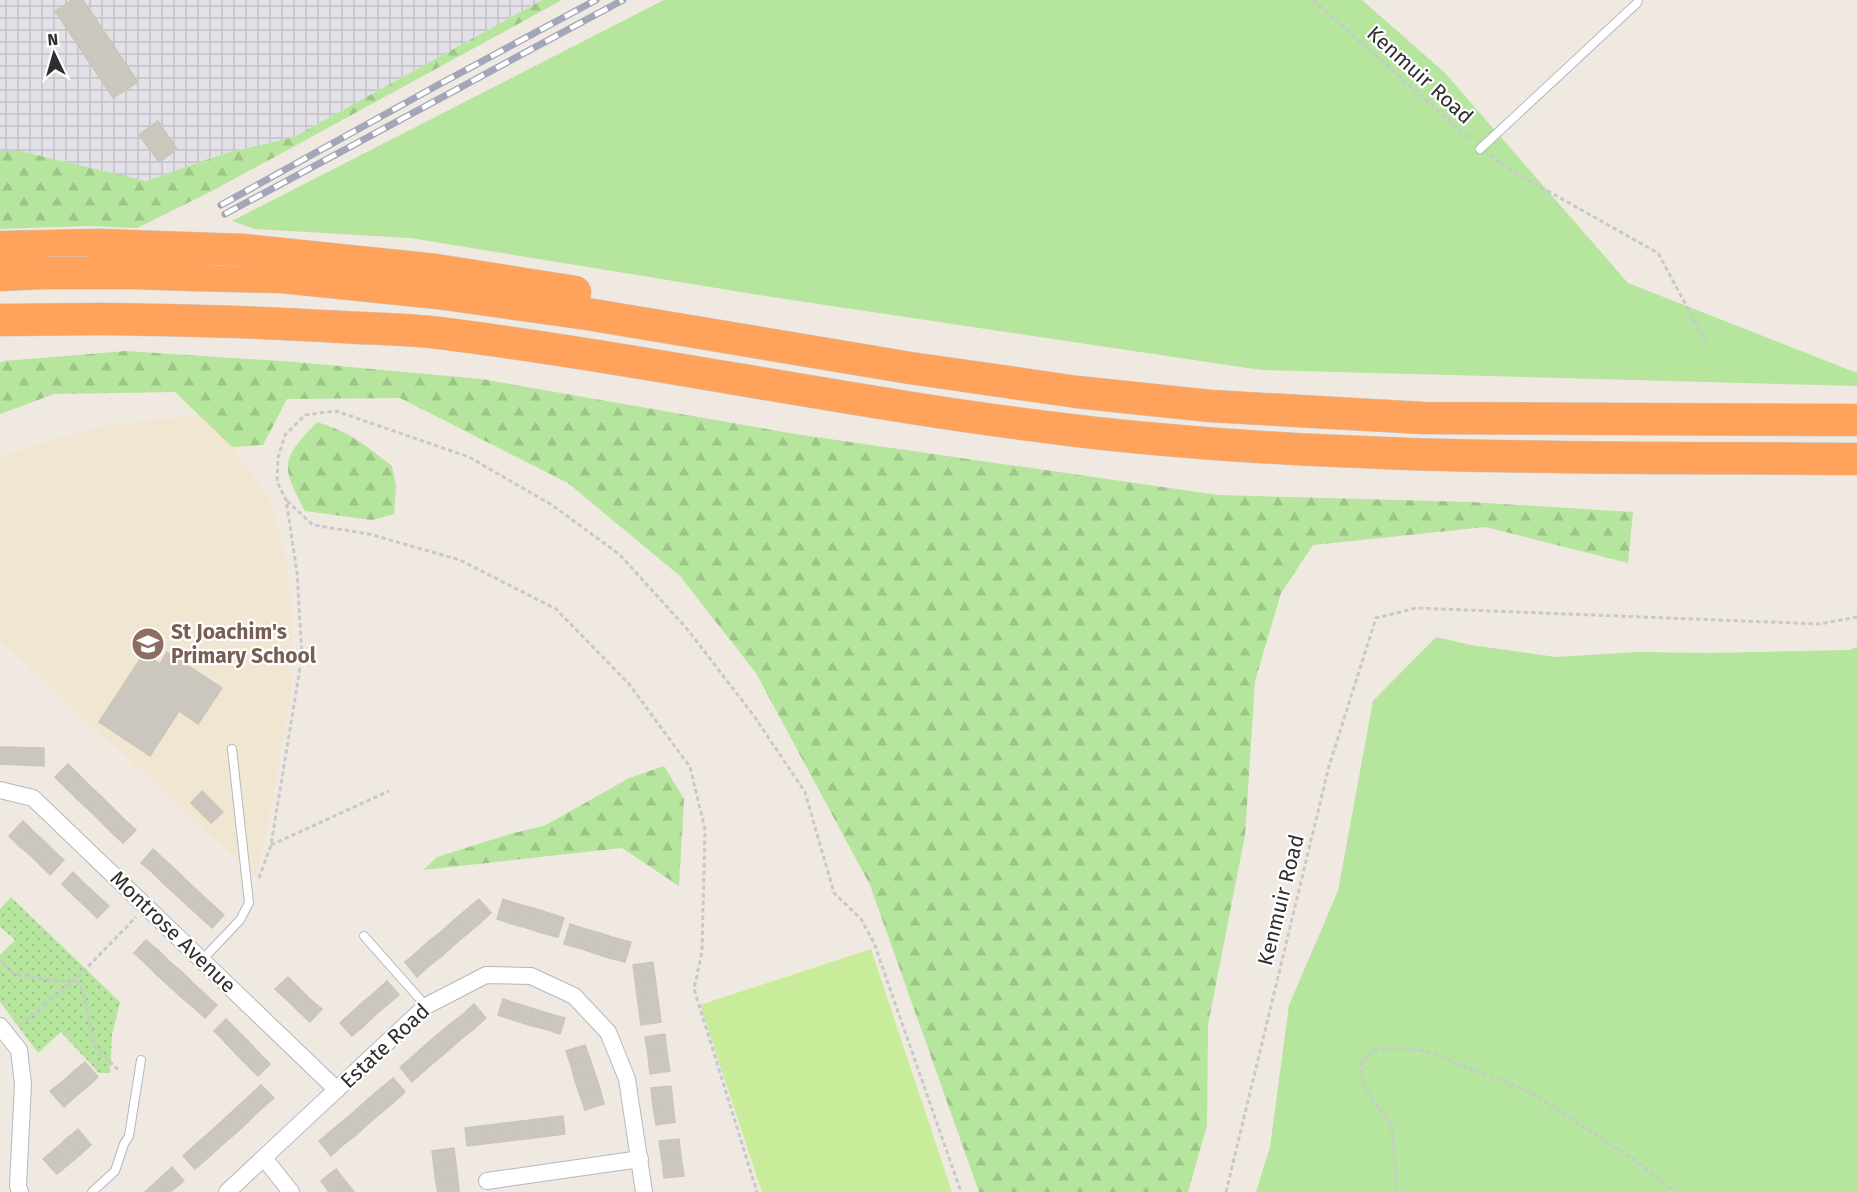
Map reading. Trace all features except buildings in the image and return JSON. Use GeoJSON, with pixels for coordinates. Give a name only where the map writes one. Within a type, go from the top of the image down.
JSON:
{"type":"FeatureCollection","features":[{"type":"Feature","properties":{"kind":"highway"},"geometry":{"type":"LineString","coordinates":[[0,247],[100,246],[243,250],[436,270],[521,282],[980,366],[1210,405]]}},
{"type":"Feature","properties":{"kind":"highway"},"geometry":{"type":"LineString","coordinates":[[0,262],[135,273],[200,271],[438,293],[587,314],[921,370],[1077,392],[1210,405],[1423,418],[1857,420]]}},
{"type":"Feature","properties":{"kind":"highway"},"geometry":{"type":"LineString","coordinates":[[0,275],[57,267]]}},
{"type":"Feature","properties":{"kind":"highway"},"geometry":{"type":"LineString","coordinates":[[0,320],[236,320],[433,332],[584,353],[883,404],[1077,431],[1213,445],[1424,455],[1857,459]]}},
{"type":"Feature","properties":{"kind":"street","name":"Montrose Avenue"},"geometry":{"type":"LineString","coordinates":[[0,790],[33,798],[338,1090]]}},
{"type":"Feature","properties":{"kind":"street","name":"Estate Road"},"geometry":{"type":"LineString","coordinates":[[227,1192],[426,1006],[486,975],[531,976],[574,996],[608,1032],[627,1078],[644,1192]]}},
{"type":"Feature","properties":{"kind":"street"},"geometry":{"type":"LineString","coordinates":[[4,1031],[19,1050],[23,1084],[18,1186],[20,1192]]}},
{"type":"Feature","properties":{"kind":"street"},"geometry":{"type":"LineString","coordinates":[[264,1158],[291,1192]]}},
{"type":"Feature","properties":{"kind":"street"},"geometry":{"type":"LineString","coordinates":[[487,1181],[640,1159]]}},
{"type":"Feature","properties":{"kind":"lane"},"geometry":{"type":"LineString","coordinates":[[1480,149],[1638,0]]}},
{"type":"Feature","properties":{"kind":"lane"},"geometry":{"type":"LineString","coordinates":[[201,960],[240,920],[249,903],[232,749]]}},
{"type":"Feature","properties":{"kind":"lane"},"geometry":{"type":"LineString","coordinates":[[364,936],[426,1006]]}},
{"type":"Feature","properties":{"kind":"lane"},"geometry":{"type":"LineString","coordinates":[[92,1192],[115,1171],[129,1136],[141,1060]]}},
{"type":"Feature","properties":{"kind":"path","name":"Kenmuir Road"},"geometry":{"type":"LineString","coordinates":[[1313,0],[1480,149],[1514,172],[1658,253],[1707,344]]}},
{"type":"Feature","properties":{"kind":"path"},"geometry":{"type":"LineString","coordinates":[[249,903],[271,845],[302,656],[297,572],[286,500],[277,482],[278,458],[285,435],[304,415],[336,411],[469,457],[552,505],[619,554],[695,638],[754,716],[805,792],[834,893],[861,920],[874,943],[961,1192]]}},
{"type":"Feature","properties":{"kind":"path"},"geometry":{"type":"LineString","coordinates":[[286,500],[313,525],[369,534],[460,560],[556,609],[629,684],[690,767],[705,829],[702,952],[694,989],[757,1192]]}},
{"type":"Feature","properties":{"kind":"path","name":"Kenmuir Road"},"geometry":{"type":"LineString","coordinates":[[1226,1192],[1329,766],[1376,618],[1416,608],[1820,624],[1857,617]]}},
{"type":"Feature","properties":{"kind":"path"},"geometry":{"type":"LineString","coordinates":[[271,845],[389,791]]}},
{"type":"Feature","properties":{"kind":"path"},"geometry":{"type":"LineString","coordinates":[[4,1031],[75,980],[146,907]]}},
{"type":"Feature","properties":{"kind":"path"},"geometry":{"type":"LineString","coordinates":[[0,960],[14,974],[55,981],[75,980]]}},
{"type":"Feature","properties":{"kind":"path"},"geometry":{"type":"LineString","coordinates":[[75,980],[83,990],[95,1046],[118,1070]]}},
{"type":"Feature","properties":{"kind":"path"},"geometry":{"type":"LineString","coordinates":[[1397,1192],[1392,1126],[1363,1086],[1361,1063],[1375,1050],[1390,1048],[1425,1051],[1530,1092],[1636,1161],[1675,1192]]}},
{"type":"Feature","properties":{"kind":"shaded area"},"geometry":{"type":"Polygon","coordinates":[[[0,0],[542,0],[294,137],[226,153],[146,181],[20,151],[0,151],[0,0]]]}},
{"type":"Feature","properties":{"kind":"shaded area","name":"St Joachim's Primary School"},"geometry":{"type":"Polygon","coordinates":[[[199,415],[232,447],[267,494],[287,560],[292,623],[292,688],[267,831],[255,876],[0,641],[0,459],[27,447],[108,425],[199,415]]]}},
{"type":"Feature","properties":{"kind":"green space"},"geometry":{"type":"Polygon","coordinates":[[[542,0],[562,0],[214,190],[137,228],[86,226],[0,229],[0,151],[20,151],[146,181],[226,153],[294,137],[542,0]]]}},
{"type":"Feature","properties":{"kind":"green space"},"geometry":{"type":"Polygon","coordinates":[[[664,0],[1362,0],[1444,72],[1628,283],[1857,373],[1857,386],[1261,370],[765,296],[410,238],[255,229],[232,221],[664,0]]]}},
{"type":"Feature","properties":{"kind":"green space"},"geometry":{"type":"Polygon","coordinates":[[[126,351],[295,362],[481,379],[795,434],[1218,495],[1471,502],[1633,512],[1628,563],[1486,527],[1313,545],[1281,593],[1255,681],[1245,835],[1208,1025],[1207,1126],[1188,1192],[979,1192],[870,885],[756,673],[680,576],[568,483],[400,398],[287,399],[263,445],[232,447],[175,392],[54,394],[0,414],[0,363],[4,361],[126,351]]]}},
{"type":"Feature","properties":{"kind":"green space"},"geometry":{"type":"Polygon","coordinates":[[[317,422],[348,435],[392,466],[396,486],[394,514],[372,520],[305,511],[291,483],[288,464],[296,445],[317,422]]]}},
{"type":"Feature","properties":{"kind":"green space"},"geometry":{"type":"Polygon","coordinates":[[[1436,637],[1471,645],[1556,657],[1638,652],[1849,650],[1857,647],[1857,1192],[1256,1192],[1270,1147],[1289,1005],[1338,891],[1373,701],[1436,637]]]}},
{"type":"Feature","properties":{"kind":"green space"},"geometry":{"type":"Polygon","coordinates":[[[664,766],[684,799],[679,886],[622,848],[423,870],[437,857],[546,825],[629,778],[664,766]]]}},
{"type":"Feature","properties":{"kind":"green space"},"geometry":{"type":"Polygon","coordinates":[[[11,897],[120,1002],[112,1035],[110,1073],[99,1073],[61,1032],[38,1053],[0,1002],[0,955],[15,940],[0,927],[0,909],[11,897]]]}},
{"type":"Feature","properties":{"kind":"green space"},"geometry":{"type":"Polygon","coordinates":[[[871,949],[952,1192],[762,1192],[700,1005],[871,949]]]}},
{"type":"Feature","properties":{"kind":"railway"},"geometry":{"type":"LineString","coordinates":[[221,205],[596,0]]}},
{"type":"Feature","properties":{"kind":"railway"},"geometry":{"type":"LineString","coordinates":[[225,214],[623,0]]}},
{"type":"Feature","properties":{"kind":"place","name":"St Joachim's Primary School"},"geometry":{"type":"Point","coordinates":[148,644]}}]}
